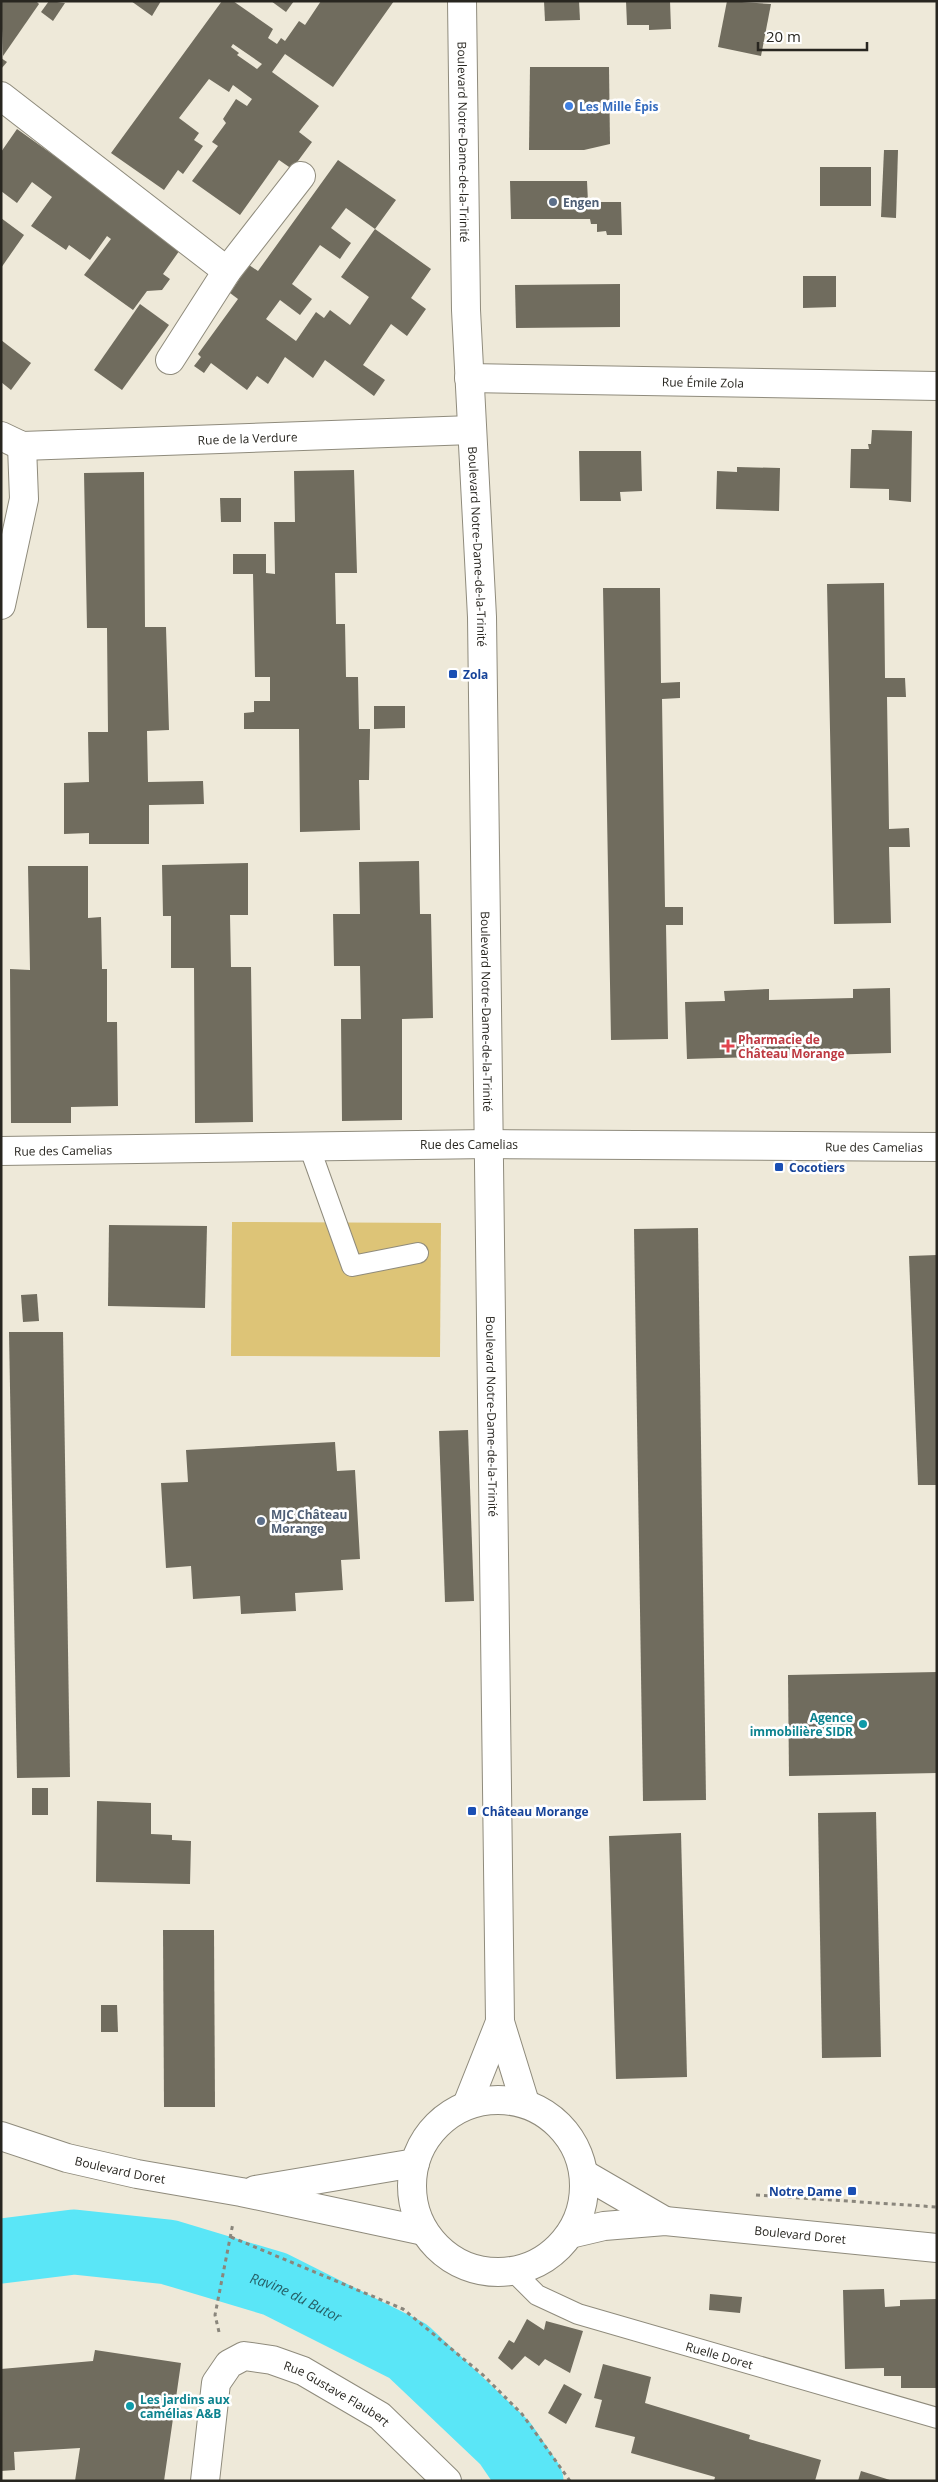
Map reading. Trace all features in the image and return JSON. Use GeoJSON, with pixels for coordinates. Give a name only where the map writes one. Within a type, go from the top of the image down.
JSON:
{"type":"FeatureCollection","features":[{"type":"Feature","properties":{"kind":"street","name":"Boulevard Notre-Dame-de-la-Trinité"},"geometry":{"type":"LineString","coordinates":[[462,1],[464,215],[469,378],[482,617],[500,2022],[525,2103]]}},
{"type":"Feature","properties":{"kind":"street"},"geometry":{"type":"LineString","coordinates":[[2,98],[227,270]]}},
{"type":"Feature","properties":{"kind":"street"},"geometry":{"type":"LineString","coordinates":[[170,360],[227,270],[301,176]]}},
{"type":"Feature","properties":{"kind":"street","name":"Rue Émile Zola"},"geometry":{"type":"LineString","coordinates":[[469,378],[937,386]]}},
{"type":"Feature","properties":{"kind":"street","name":"Rue de la Verdure"},"geometry":{"type":"LineString","coordinates":[[12,441],[472,430]]}},
{"type":"Feature","properties":{"kind":"street"},"geometry":{"type":"LineString","coordinates":[[1,605],[24,499],[12,441]]}},
{"type":"Feature","properties":{"kind":"street","name":"Rue des Camelias"},"geometry":{"type":"LineString","coordinates":[[1,1151],[489,1144],[937,1147]]}},
{"type":"Feature","properties":{"kind":"street","name":"Boulevard Notre-Dame-de-la-Trinité"},"geometry":{"type":"LineString","coordinates":[[467,2104],[500,2022]]}},
{"type":"Feature","properties":{"kind":"street"},"geometry":{"type":"LineString","coordinates":[[496,2099],[525,2103],[546,2114],[564,2130],[577,2151],[584,2174],[584,2195],[580,2216],[570,2234],[556,2252],[536,2265],[514,2272],[488,2273],[462,2266],[440,2251],[424,2231],[413,2202],[411,2186],[414,2162],[426,2138],[444,2118],[467,2104],[496,2099]]}},
{"type":"Feature","properties":{"kind":"street","name":"Boulevard Doret"},"geometry":{"type":"LineString","coordinates":[[1,2136],[67,2158],[136,2174],[241,2192],[424,2231]]}},
{"type":"Feature","properties":{"kind":"street","name":"Boulevard Doret"},"geometry":{"type":"LineString","coordinates":[[241,2192],[414,2162]]}},
{"type":"Feature","properties":{"kind":"street","name":"Boulevard Doret"},"geometry":{"type":"LineString","coordinates":[[584,2174],[665,2221]]}},
{"type":"Feature","properties":{"kind":"street","name":"Boulevard Doret"},"geometry":{"type":"LineString","coordinates":[[570,2234],[604,2226],[665,2221],[937,2248]]}},
{"type":"Feature","properties":{"kind":"street","name":"Rue Gustave Flaubert"},"geometry":{"type":"LineString","coordinates":[[205,2481],[216,2383],[228,2364],[244,2356],[272,2360],[303,2371],[380,2416],[447,2481]]}},
{"type":"Feature","properties":{"kind":"lane"},"geometry":{"type":"LineString","coordinates":[[309,1146],[352,1266],[418,1253]]}},
{"type":"Feature","properties":{"kind":"lane","name":"Ruelle Doret"},"geometry":{"type":"LineString","coordinates":[[514,2272],[537,2295],[578,2314],[937,2418]]}},
{"type":"Feature","properties":{"kind":"path"},"geometry":{"type":"LineString","coordinates":[[753,2194],[937,2207]]}},
{"type":"Feature","properties":{"kind":"path"},"geometry":{"type":"LineString","coordinates":[[231,2237],[403,2309],[483,2375],[522,2414],[570,2481]]}},
{"type":"Feature","properties":{"kind":"path"},"geometry":{"type":"LineString","coordinates":[[215,2315],[229,2246]]}},
{"type":"Feature","properties":{"kind":"shaded area"},"geometry":{"type":"Polygon","coordinates":[[[232,1222],[441,1223],[440,1357],[231,1356],[232,1222]]]}},
{"type":"Feature","properties":{"kind":"building"},"geometry":{"type":"Polygon","coordinates":[[[1,1],[36,1],[39,4],[3,56],[1,1]]]}},
{"type":"Feature","properties":{"kind":"building"},"geometry":{"type":"Polygon","coordinates":[[[49,1],[65,3],[53,21],[41,12],[49,1]]]}},
{"type":"Feature","properties":{"kind":"building"},"geometry":{"type":"Polygon","coordinates":[[[131,1],[161,1],[152,16],[131,1]]]}},
{"type":"Feature","properties":{"kind":"building"},"geometry":{"type":"Polygon","coordinates":[[[222,1],[233,1],[273,29],[268,38],[277,44],[281,38],[285,41],[299,21],[305,25],[321,1],[394,1],[333,87],[285,54],[272,72],[319,106],[299,132],[312,142],[292,169],[279,160],[240,215],[192,181],[218,146],[212,142],[226,123],[223,119],[236,99],[247,106],[252,99],[233,85],[229,92],[209,79],[179,118],[199,133],[194,140],[203,146],[183,174],[178,170],[164,190],[111,153],[222,1]],[[233,44],[231,47],[239,53],[237,55],[257,69],[262,64],[233,44]]]}},
{"type":"Feature","properties":{"kind":"building"},"geometry":{"type":"Polygon","coordinates":[[[271,1],[294,1],[286,12],[271,1]]]}},
{"type":"Feature","properties":{"kind":"building"},"geometry":{"type":"Polygon","coordinates":[[[544,1],[579,1],[580,20],[545,21],[544,1]]]}},
{"type":"Feature","properties":{"kind":"building"},"geometry":{"type":"Polygon","coordinates":[[[626,1],[670,1],[671,29],[649,30],[649,25],[627,25],[626,1]]]}},
{"type":"Feature","properties":{"kind":"building"},"geometry":{"type":"Polygon","coordinates":[[[727,1],[771,4],[761,56],[718,47],[727,1]]]}},
{"type":"Feature","properties":{"kind":"building"},"geometry":{"type":"Polygon","coordinates":[[[1,58],[7,62],[1,69],[1,58]]]}},
{"type":"Feature","properties":{"kind":"building","name":"Les Mille Êpis"},"geometry":{"type":"Polygon","coordinates":[[[530,67],[609,67],[610,144],[584,150],[529,150],[530,67]]]}},
{"type":"Feature","properties":{"kind":"building"},"geometry":{"type":"Polygon","coordinates":[[[17,129],[182,247],[163,274],[170,279],[162,290],[147,291],[133,310],[84,275],[111,239],[107,236],[90,260],[69,245],[66,250],[31,226],[52,197],[32,182],[17,203],[1,191],[1,152],[17,129]]]}},
{"type":"Feature","properties":{"kind":"building"},"geometry":{"type":"Polygon","coordinates":[[[884,150],[898,150],[896,218],[881,217],[884,150]]]}},
{"type":"Feature","properties":{"kind":"building"},"geometry":{"type":"Polygon","coordinates":[[[338,160],[396,200],[375,229],[431,269],[411,298],[426,309],[407,336],[391,324],[363,365],[385,380],[374,396],[325,360],[313,378],[285,357],[268,384],[257,376],[247,390],[211,363],[204,373],[194,366],[201,357],[198,354],[238,299],[230,293],[249,265],[258,271],[338,160]],[[346,208],[331,228],[351,243],[340,259],[320,245],[292,284],[312,299],[300,315],[280,300],[266,319],[296,341],[316,312],[324,318],[330,310],[350,325],[369,297],[341,277],[375,229],[346,208]]]}},
{"type":"Feature","properties":{"kind":"building"},"geometry":{"type":"Polygon","coordinates":[[[820,167],[871,167],[871,206],[820,206],[820,167]]]}},
{"type":"Feature","properties":{"kind":"building"},"geometry":{"type":"Polygon","coordinates":[[[510,181],[587,181],[588,202],[621,202],[622,235],[607,235],[606,231],[597,232],[597,224],[591,224],[590,219],[511,219],[510,181]]]}},
{"type":"Feature","properties":{"kind":"building"},"geometry":{"type":"Polygon","coordinates":[[[1,218],[24,235],[1,268],[1,218]]]}},
{"type":"Feature","properties":{"kind":"building"},"geometry":{"type":"Polygon","coordinates":[[[803,276],[836,276],[836,307],[803,308],[803,276]]]}},
{"type":"Feature","properties":{"kind":"building"},"geometry":{"type":"Polygon","coordinates":[[[620,284],[620,327],[516,328],[515,285],[620,284]]]}},
{"type":"Feature","properties":{"kind":"building"},"geometry":{"type":"Polygon","coordinates":[[[140,304],[169,325],[122,390],[94,370],[140,304]]]}},
{"type":"Feature","properties":{"kind":"building"},"geometry":{"type":"Polygon","coordinates":[[[1,340],[31,363],[11,390],[1,382],[1,340]]]}},
{"type":"Feature","properties":{"kind":"building"},"geometry":{"type":"Polygon","coordinates":[[[872,430],[912,431],[911,502],[889,500],[889,489],[850,488],[851,449],[869,449],[868,444],[871,444],[872,430]]]}},
{"type":"Feature","properties":{"kind":"building"},"geometry":{"type":"Polygon","coordinates":[[[579,451],[641,451],[642,491],[620,492],[621,501],[580,501],[579,451]]]}},
{"type":"Feature","properties":{"kind":"building"},"geometry":{"type":"Polygon","coordinates":[[[737,467],[780,468],[779,511],[716,509],[717,471],[737,472],[737,467]]]}},
{"type":"Feature","properties":{"kind":"building"},"geometry":{"type":"Polygon","coordinates":[[[354,470],[357,573],[335,573],[336,624],[345,624],[346,677],[358,677],[359,729],[370,729],[369,780],[359,780],[360,830],[300,832],[299,729],[244,729],[244,713],[254,712],[254,701],[270,701],[270,677],[255,677],[253,574],[233,574],[233,554],[266,554],[266,573],[275,574],[274,522],[295,522],[294,471],[354,470]]]}},
{"type":"Feature","properties":{"kind":"building"},"geometry":{"type":"Polygon","coordinates":[[[144,472],[145,627],[166,627],[169,730],[147,731],[148,782],[203,781],[204,804],[149,805],[149,844],[89,844],[89,833],[64,834],[64,783],[89,782],[88,732],[108,732],[107,628],[87,628],[84,473],[144,472]]]}},
{"type":"Feature","properties":{"kind":"building"},"geometry":{"type":"Polygon","coordinates":[[[220,498],[241,498],[241,522],[221,522],[220,498]]]}},
{"type":"Feature","properties":{"kind":"building"},"geometry":{"type":"Polygon","coordinates":[[[884,583],[885,678],[905,678],[906,697],[887,697],[889,829],[909,828],[910,847],[889,847],[891,923],[834,924],[827,584],[884,583]]]}},
{"type":"Feature","properties":{"kind":"building"},"geometry":{"type":"Polygon","coordinates":[[[603,588],[660,588],[661,683],[680,682],[680,698],[662,699],[665,907],[683,907],[683,925],[666,925],[668,1039],[611,1040],[603,588]]]}},
{"type":"Feature","properties":{"kind":"building"},"geometry":{"type":"Polygon","coordinates":[[[374,706],[405,706],[405,728],[374,729],[374,706]]]}},
{"type":"Feature","properties":{"kind":"building"},"geometry":{"type":"Polygon","coordinates":[[[419,861],[420,914],[431,914],[433,1018],[402,1019],[402,1120],[342,1121],[341,1019],[361,1019],[360,966],[334,966],[333,914],[360,914],[359,862],[419,861]]]}},
{"type":"Feature","properties":{"kind":"building"},"geometry":{"type":"Polygon","coordinates":[[[248,863],[248,915],[230,915],[231,967],[251,967],[253,1122],[195,1123],[194,968],[171,968],[171,916],[163,916],[162,865],[248,863]]]}},
{"type":"Feature","properties":{"kind":"building"},"geometry":{"type":"Polygon","coordinates":[[[28,866],[88,866],[88,918],[101,917],[102,969],[107,969],[107,1022],[117,1022],[118,1106],[71,1107],[71,1123],[11,1123],[10,969],[30,970],[28,866]]]}},
{"type":"Feature","properties":{"kind":"building"},"geometry":{"type":"Polygon","coordinates":[[[890,988],[891,1053],[687,1059],[685,1002],[725,1001],[724,991],[769,989],[769,1000],[853,998],[853,989],[890,988]]]}},
{"type":"Feature","properties":{"kind":"building"},"geometry":{"type":"Polygon","coordinates":[[[109,1225],[207,1226],[205,1308],[108,1306],[109,1225]]]}},
{"type":"Feature","properties":{"kind":"building"},"geometry":{"type":"Polygon","coordinates":[[[698,1228],[706,1800],[643,1801],[634,1229],[698,1228]]]}},
{"type":"Feature","properties":{"kind":"building"},"geometry":{"type":"Polygon","coordinates":[[[937,1255],[937,1485],[918,1485],[909,1256],[937,1255]]]}},
{"type":"Feature","properties":{"kind":"building"},"geometry":{"type":"Polygon","coordinates":[[[37,1294],[39,1321],[23,1322],[21,1295],[37,1294]]]}},
{"type":"Feature","properties":{"kind":"building"},"geometry":{"type":"Polygon","coordinates":[[[9,1332],[63,1332],[70,1777],[17,1778],[9,1332]]]}},
{"type":"Feature","properties":{"kind":"building"},"geometry":{"type":"Polygon","coordinates":[[[468,1430],[474,1601],[445,1602],[439,1431],[468,1430]]]}},
{"type":"Feature","properties":{"kind":"building","name":"MJC Château Morange"},"geometry":{"type":"Polygon","coordinates":[[[335,1442],[337,1471],[355,1470],[360,1559],[341,1560],[343,1590],[295,1593],[296,1611],[241,1614],[240,1596],[193,1599],[191,1566],[166,1568],[161,1483],[188,1482],[186,1450],[335,1442]]]}},
{"type":"Feature","properties":{"kind":"building","name":"Agence immobilière SIDR"},"geometry":{"type":"Polygon","coordinates":[[[937,1672],[937,1773],[789,1776],[788,1675],[937,1672]]]}},
{"type":"Feature","properties":{"kind":"building"},"geometry":{"type":"Polygon","coordinates":[[[32,1788],[48,1788],[48,1815],[32,1815],[32,1788]]]}},
{"type":"Feature","properties":{"kind":"building"},"geometry":{"type":"Polygon","coordinates":[[[97,1801],[151,1803],[151,1834],[172,1835],[172,1840],[191,1841],[190,1884],[96,1882],[97,1801]]]}},
{"type":"Feature","properties":{"kind":"building"},"geometry":{"type":"Polygon","coordinates":[[[876,1812],[881,2057],[822,2058],[818,1813],[876,1812]]]}},
{"type":"Feature","properties":{"kind":"building"},"geometry":{"type":"Polygon","coordinates":[[[681,1833],[687,2077],[616,2079],[609,1836],[681,1833]]]}},
{"type":"Feature","properties":{"kind":"building"},"geometry":{"type":"Polygon","coordinates":[[[163,1930],[214,1930],[215,2107],[164,2107],[163,1930]]]}},
{"type":"Feature","properties":{"kind":"building"},"geometry":{"type":"Polygon","coordinates":[[[101,2005],[117,2005],[118,2032],[101,2032],[101,2005]]]}},
{"type":"Feature","properties":{"kind":"building"},"geometry":{"type":"Polygon","coordinates":[[[884,2289],[885,2307],[900,2306],[900,2300],[937,2299],[937,2388],[901,2388],[901,2376],[884,2376],[884,2368],[845,2369],[843,2290],[884,2289]]]}},
{"type":"Feature","properties":{"kind":"building"},"geometry":{"type":"Polygon","coordinates":[[[710,2294],[742,2297],[740,2313],[709,2310],[710,2294]]]}},
{"type":"Feature","properties":{"kind":"building"},"geometry":{"type":"Polygon","coordinates":[[[527,2319],[544,2330],[546,2321],[583,2331],[570,2373],[545,2359],[539,2366],[525,2356],[512,2370],[498,2358],[509,2340],[514,2343],[527,2319]]]}},
{"type":"Feature","properties":{"kind":"building"},"geometry":{"type":"Polygon","coordinates":[[[95,2350],[181,2363],[164,2481],[75,2481],[80,2448],[14,2452],[15,2470],[1,2471],[1,2369],[93,2361],[95,2350]]]}},
{"type":"Feature","properties":{"kind":"building"},"geometry":{"type":"Polygon","coordinates":[[[603,2364],[651,2377],[645,2403],[750,2435],[749,2439],[821,2460],[815,2481],[714,2481],[715,2477],[631,2453],[635,2437],[595,2427],[602,2400],[594,2398],[603,2364]]]}},
{"type":"Feature","properties":{"kind":"building"},"geometry":{"type":"Polygon","coordinates":[[[564,2384],[582,2394],[566,2424],[548,2413],[564,2384]]]}},
{"type":"Feature","properties":{"kind":"building"},"geometry":{"type":"Polygon","coordinates":[[[861,2471],[890,2480],[890,2481],[858,2481],[861,2471]]]}},
{"type":"Feature","properties":{"kind":"waterway","name":"Ravine du Butor"},"geometry":{"type":"LineString","coordinates":[[1,2251],[74,2242],[168,2252],[275,2284],[408,2351],[505,2443],[531,2481]]}},
{"type":"Feature","properties":{"kind":"place","name":"Les Mille Êpis"},"geometry":{"type":"Point","coordinates":[569,106]}},
{"type":"Feature","properties":{"kind":"place","name":"Engen"},"geometry":{"type":"Point","coordinates":[553,202]}},
{"type":"Feature","properties":{"kind":"place","name":"Zola"},"geometry":{"type":"Point","coordinates":[453,674]}},
{"type":"Feature","properties":{"kind":"place","name":"Pharmacie de Château Morange"},"geometry":{"type":"Point","coordinates":[728,1046]}},
{"type":"Feature","properties":{"kind":"place","name":"Cocotiers"},"geometry":{"type":"Point","coordinates":[779,1167]}},
{"type":"Feature","properties":{"kind":"place","name":"MJC Château Morange"},"geometry":{"type":"Point","coordinates":[261,1521]}},
{"type":"Feature","properties":{"kind":"place","name":"Agence immobilière SIDR"},"geometry":{"type":"Point","coordinates":[863,1724]}},
{"type":"Feature","properties":{"kind":"place","name":"Château Morange"},"geometry":{"type":"Point","coordinates":[472,1811]}},
{"type":"Feature","properties":{"kind":"place","name":"Notre Dame"},"geometry":{"type":"Point","coordinates":[852,2191]}},
{"type":"Feature","properties":{"kind":"place","name":"Les jardins aux camélias A&B"},"geometry":{"type":"Point","coordinates":[130,2406]}}]}
